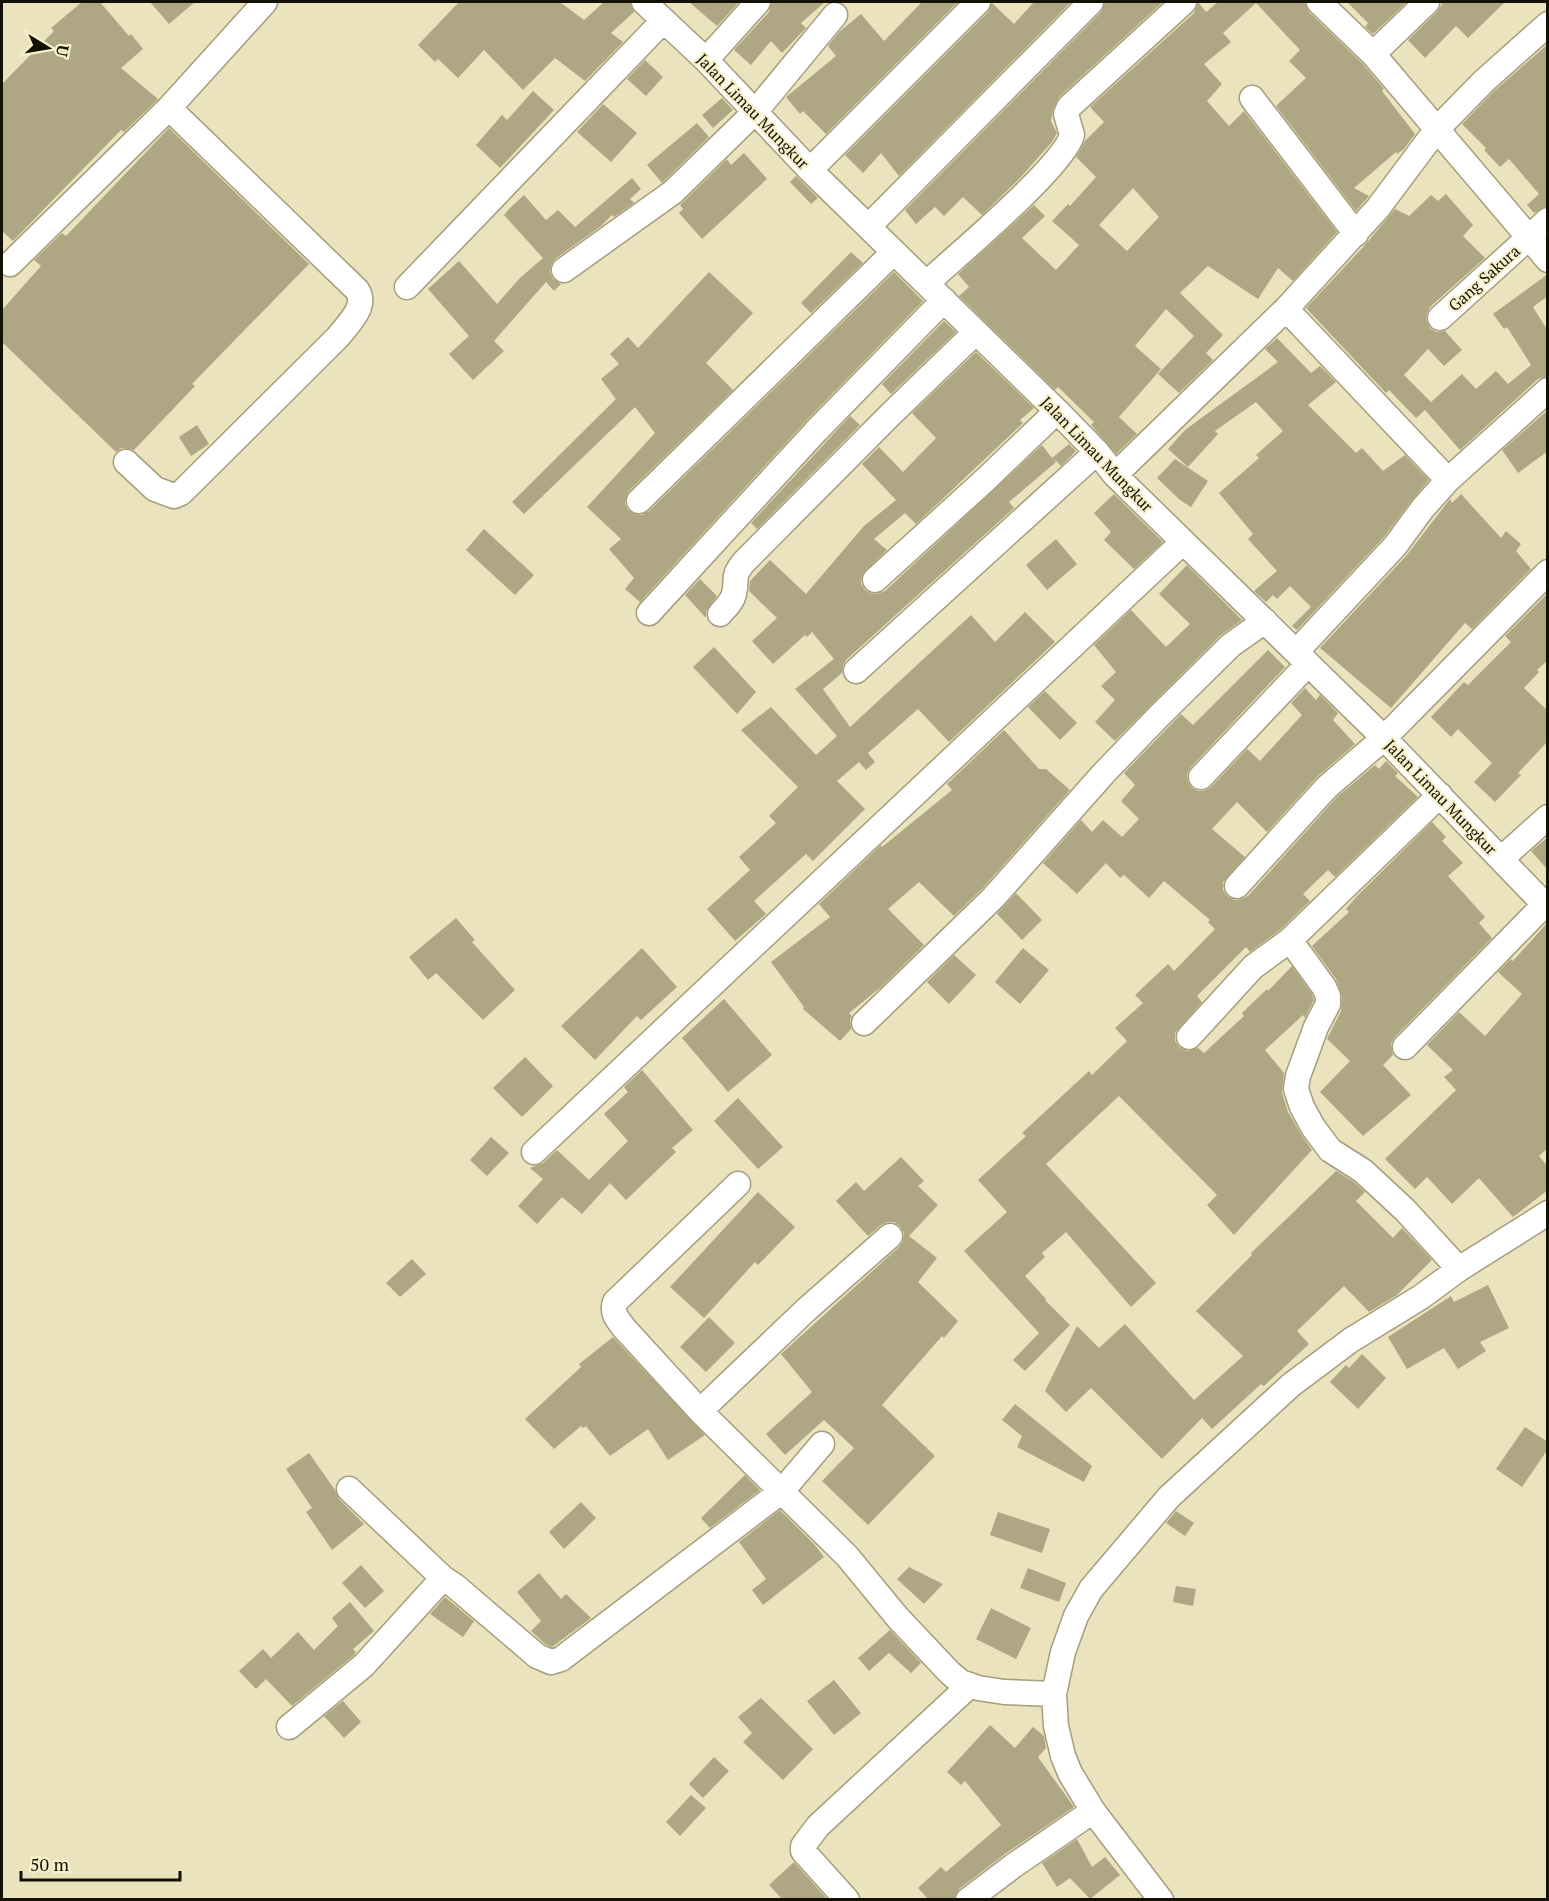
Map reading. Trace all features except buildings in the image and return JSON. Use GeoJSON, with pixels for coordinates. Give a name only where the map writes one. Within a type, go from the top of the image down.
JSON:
{"type":"FeatureCollection","features":[{"type":"Feature","properties":{"kind":"street"},"geometry":{"type":"LineString","coordinates":[[10,264],[169,108],[265,2]]}},
{"type":"Feature","properties":{"kind":"street","name":"Jalan Limau Mungkur"},"geometry":{"type":"LineString","coordinates":[[644,2],[706,60],[810,170],[1057,411],[1096,452],[1114,475],[1384,738],[1546,907]]}},
{"type":"Feature","properties":{"kind":"street"},"geometry":{"type":"LineString","coordinates":[[706,60],[758,2]]}},
{"type":"Feature","properties":{"kind":"street"},"geometry":{"type":"LineString","coordinates":[[810,170],[978,2]]}},
{"type":"Feature","properties":{"kind":"street"},"geometry":{"type":"LineString","coordinates":[[869,226],[1091,2]]}},
{"type":"Feature","properties":{"kind":"street"},"geometry":{"type":"LineString","coordinates":[[927,283],[1035,183],[1058,156],[1072,135],[1066,114],[1069,107],[1184,2]]}},
{"type":"Feature","properties":{"kind":"street"},"geometry":{"type":"LineString","coordinates":[[1373,54],[1427,2]]}},
{"type":"Feature","properties":{"kind":"street"},"geometry":{"type":"LineString","coordinates":[[1328,4],[1548,260]]}},
{"type":"Feature","properties":{"kind":"street"},"geometry":{"type":"LineString","coordinates":[[564,270],[673,192],[754,112],[835,15]]}},
{"type":"Feature","properties":{"kind":"street"},"geometry":{"type":"LineString","coordinates":[[407,287],[663,21]]}},
{"type":"Feature","properties":{"kind":"street"},"geometry":{"type":"LineString","coordinates":[[1114,475],[1286,309],[1378,208],[1437,129],[1484,81],[1548,24]]}},
{"type":"Feature","properties":{"kind":"street"},"geometry":{"type":"LineString","coordinates":[[1252,98],[1356,234]]}},
{"type":"Feature","properties":{"kind":"street"},"geometry":{"type":"LineString","coordinates":[[126,462],[155,489],[174,496],[181,493],[338,337],[356,315],[360,305],[361,295],[357,290],[169,108]]}},
{"type":"Feature","properties":{"kind":"street","name":"Gang Sakura"},"geometry":{"type":"LineString","coordinates":[[1440,318],[1548,220]]}},
{"type":"Feature","properties":{"kind":"street"},"geometry":{"type":"LineString","coordinates":[[639,501],[894,252]]}},
{"type":"Feature","properties":{"kind":"street"},"geometry":{"type":"LineString","coordinates":[[649,613],[816,431],[944,300]]}},
{"type":"Feature","properties":{"kind":"street"},"geometry":{"type":"LineString","coordinates":[[1286,309],[1448,480]]}},
{"type":"Feature","properties":{"kind":"street"},"geometry":{"type":"LineString","coordinates":[[720,614],[731,602],[735,588],[735,574],[744,562],[976,332]]}},
{"type":"Feature","properties":{"kind":"street"},"geometry":{"type":"LineString","coordinates":[[1201,777],[1448,480],[1548,390]]}},
{"type":"Feature","properties":{"kind":"street"},"geometry":{"type":"LineString","coordinates":[[875,580],[1057,411]]}},
{"type":"Feature","properties":{"kind":"street"},"geometry":{"type":"LineString","coordinates":[[856,671],[1096,452]]}},
{"type":"Feature","properties":{"kind":"street"},"geometry":{"type":"LineString","coordinates":[[534,1152],[1183,542]]}},
{"type":"Feature","properties":{"kind":"street"},"geometry":{"type":"LineString","coordinates":[[1237,886],[1327,787],[1384,738],[1548,572]]}},
{"type":"Feature","properties":{"kind":"street"},"geometry":{"type":"LineString","coordinates":[[864,1023],[993,898],[1104,773],[1158,717],[1231,645],[1264,621]]}},
{"type":"Feature","properties":{"kind":"street"},"geometry":{"type":"LineString","coordinates":[[1190,1037],[1253,967],[1290,940],[1440,795]]}},
{"type":"Feature","properties":{"kind":"street"},"geometry":{"type":"LineString","coordinates":[[1501,859],[1548,817]]}},
{"type":"Feature","properties":{"kind":"street"},"geometry":{"type":"LineString","coordinates":[[1405,1047],[1546,907]]}},
{"type":"Feature","properties":{"kind":"street"},"geometry":{"type":"LineString","coordinates":[[1290,940],[1328,996],[1328,1004],[1316,1027],[1298,1076],[1296,1089],[1302,1107],[1330,1150],[1364,1171],[1406,1210],[1459,1269]]}},
{"type":"Feature","properties":{"kind":"street"},"geometry":{"type":"LineString","coordinates":[[738,1184],[615,1302],[614,1314],[624,1328],[700,1411],[847,1556],[898,1618],[950,1673],[969,1686],[1004,1692],[1054,1694]]}},
{"type":"Feature","properties":{"kind":"street"},"geometry":{"type":"LineString","coordinates":[[1161,1899],[1093,1810],[1070,1773],[1056,1726],[1054,1694],[1063,1652],[1076,1616],[1091,1589],[1169,1497],[1291,1385],[1351,1340],[1548,1213]]}},
{"type":"Feature","properties":{"kind":"street"},"geometry":{"type":"LineString","coordinates":[[700,1411],[807,1309],[890,1236]]}},
{"type":"Feature","properties":{"kind":"street"},"geometry":{"type":"LineString","coordinates":[[349,1489],[443,1578],[537,1656],[551,1662],[561,1659],[782,1491],[822,1444]]}},
{"type":"Feature","properties":{"kind":"street"},"geometry":{"type":"LineString","coordinates":[[289,1727],[364,1665],[443,1578]]}},
{"type":"Feature","properties":{"kind":"street"},"geometry":{"type":"LineString","coordinates":[[847,1899],[803,1851],[803,1846],[818,1826],[969,1686]]}},
{"type":"Feature","properties":{"kind":"street"},"geometry":{"type":"LineString","coordinates":[[969,1899],[1093,1810]]}}]}
